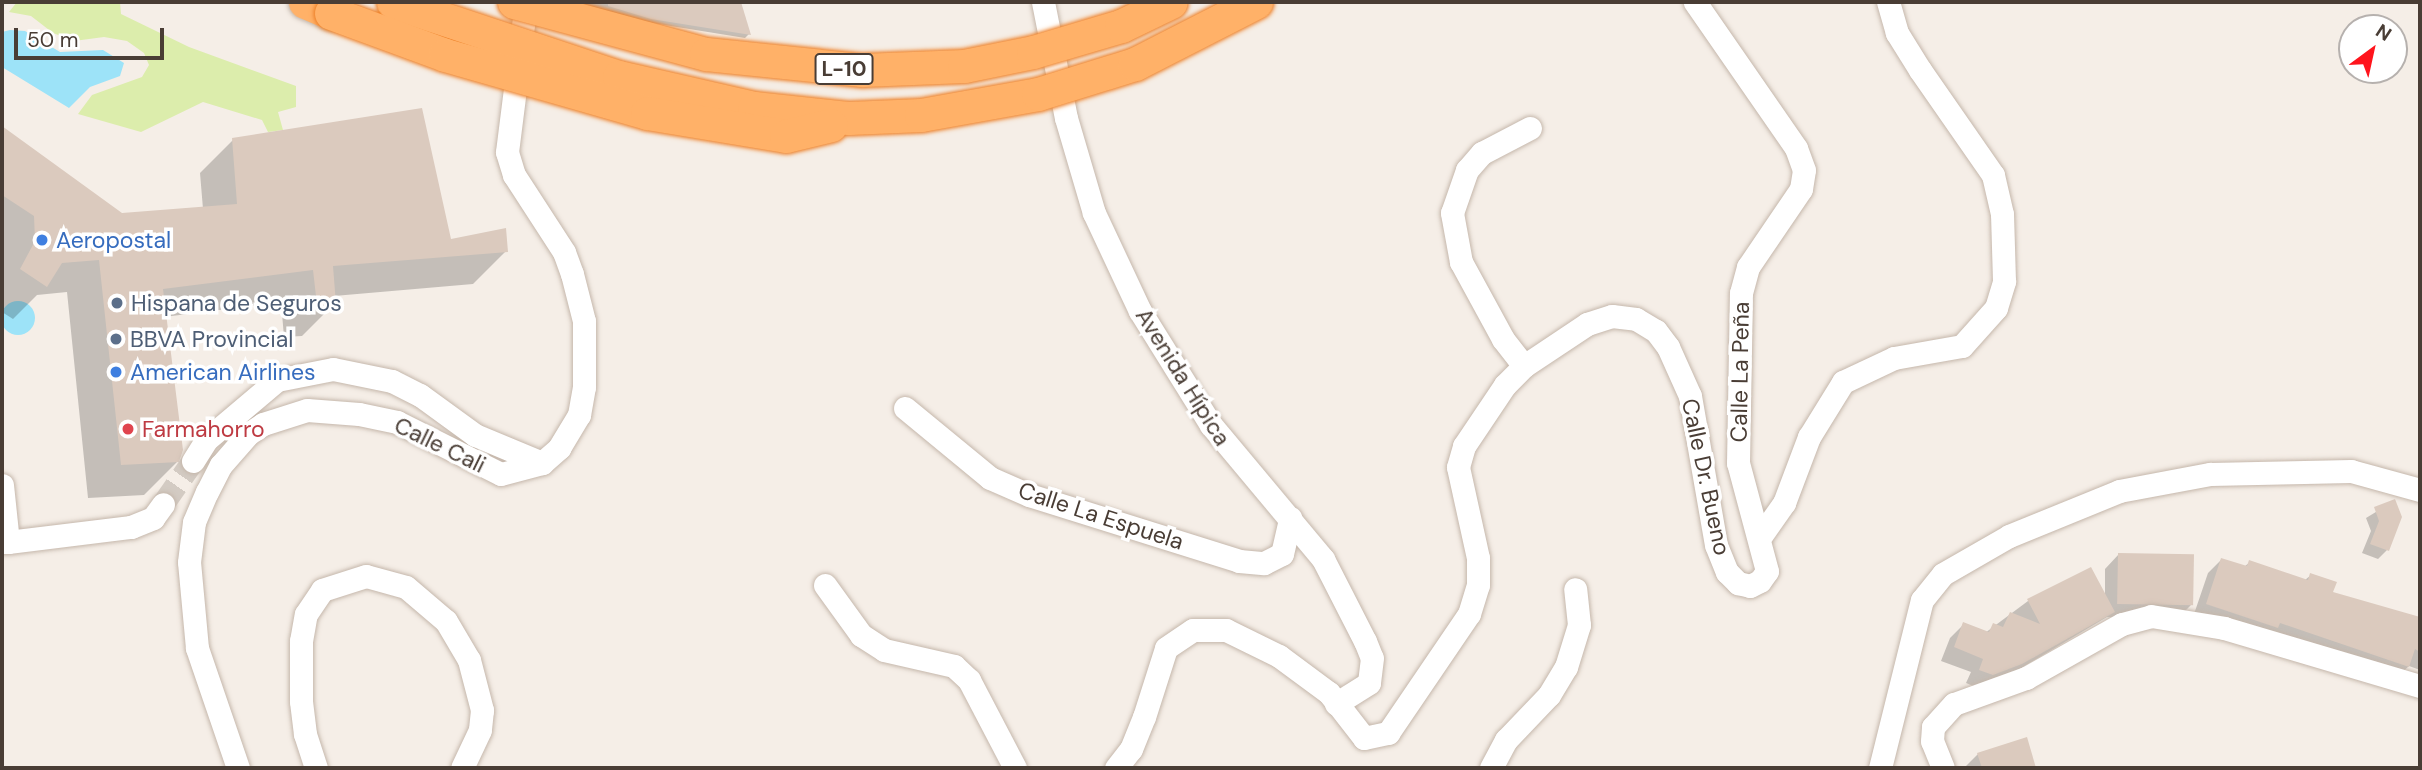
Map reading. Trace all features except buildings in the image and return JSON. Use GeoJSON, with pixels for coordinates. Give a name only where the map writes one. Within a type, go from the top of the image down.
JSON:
{"type":"FeatureCollection","features":[{"type":"Feature","properties":{"kind":"highway","name":"L-10"},"geometry":{"type":"LineString","coordinates":[[393,2],[619,77],[754,108],[849,118],[920,115],[1038,94],[1135,64],[1256,2]]}},
{"type":"Feature","properties":{"kind":"highway","name":"L-10"},"geometry":{"type":"LineString","coordinates":[[514,2],[706,54],[862,70],[953,67],[1033,52],[1121,26],[1171,2]]}},
{"type":"Feature","properties":{"kind":"highway","name":"L-10"},"geometry":{"type":"LineString","coordinates":[[318,7],[445,55],[647,113],[786,136],[812,133],[849,118]]}},
{"type":"Feature","properties":{"kind":"street"},"geometry":{"type":"LineString","coordinates":[[193,461],[206,440],[277,380],[333,369],[392,382],[420,395],[475,435],[541,463],[559,448],[579,415],[584,321],[564,252],[509,163],[511,102],[526,2]]}},
{"type":"Feature","properties":{"kind":"street","name":"Avenida Hípica"},"geometry":{"type":"LineString","coordinates":[[1043,2],[1066,118],[1094,214],[1140,311],[1211,425],[1246,473],[1290,518],[1323,559],[1371,658],[1369,683],[1336,704]]}},
{"type":"Feature","properties":{"kind":"street","name":"Calle La Peña"},"geometry":{"type":"LineString","coordinates":[[1695,2],[1796,148],[1804,170],[1801,188],[1760,246],[1741,293],[1738,463],[1751,521],[1760,537]]}},
{"type":"Feature","properties":{"kind":"street","name":"Calle Dr. Bueno"},"geometry":{"type":"LineString","coordinates":[[1336,704],[1364,738],[1388,733],[1469,614],[1478,585],[1478,558],[1458,467],[1474,427],[1524,366],[1587,324],[1612,316],[1636,320],[1656,331],[1690,396],[1716,545],[1727,572],[1738,583],[1750,586],[1767,571],[1760,537],[1784,503],[1809,437],[1843,383],[1895,358],[1962,345],[1996,308],[2004,281],[2002,214],[1993,175],[1897,33],[1888,2]]}},
{"type":"Feature","properties":{"kind":"street"},"geometry":{"type":"LineString","coordinates":[[1524,366],[1503,339],[1461,262],[1452,213],[1467,170],[1482,153],[1530,128]]}},
{"type":"Feature","properties":{"kind":"street","name":"Calle La Espuela"},"geometry":{"type":"LineString","coordinates":[[905,408],[990,478],[1029,495],[1240,561],[1264,563],[1282,554],[1290,518]]}},
{"type":"Feature","properties":{"kind":"street","name":"Calle Cali"},"geometry":{"type":"LineString","coordinates":[[238,768],[197,648],[188,562],[194,522],[207,492],[221,465],[248,434],[289,414],[327,410],[397,422],[500,474],[541,463]]}},
{"type":"Feature","properties":{"kind":"street"},"geometry":{"type":"LineString","coordinates":[[1880,768],[1922,600],[1943,574],[2009,536],[2119,491],[2210,474],[2351,471],[2420,490]]}},
{"type":"Feature","properties":{"kind":"street"},"geometry":{"type":"LineString","coordinates":[[2,485],[5,542],[131,527],[153,518],[163,504]]}},
{"type":"Feature","properties":{"kind":"street"},"geometry":{"type":"LineString","coordinates":[[316,768],[305,734],[301,701],[301,640],[306,614],[322,590],[366,576],[406,587],[446,621],[469,660],[482,710],[480,730],[462,768]]}},
{"type":"Feature","properties":{"kind":"street"},"geometry":{"type":"LineString","coordinates":[[825,585],[860,635],[884,650],[954,666],[969,680],[1015,768]]}},
{"type":"Feature","properties":{"kind":"street"},"geometry":{"type":"LineString","coordinates":[[1491,768],[1506,740],[1549,695],[1566,667],[1579,625],[1576,589]]}},
{"type":"Feature","properties":{"kind":"street"},"geometry":{"type":"LineString","coordinates":[[1943,768],[1932,741],[1933,727],[1948,709],[2026,678],[2122,624],[2143,618],[2170,617],[2224,628],[2420,686]]}},
{"type":"Feature","properties":{"kind":"street"},"geometry":{"type":"LineString","coordinates":[[1116,768],[1131,749],[1166,648],[1193,630],[1226,630],[1247,639],[1306,674],[1336,704]]}},
{"type":"Feature","properties":{"kind":"green space"},"geometry":{"type":"Polygon","coordinates":[[[17,2],[120,2],[121,14],[189,47],[296,86],[296,107],[278,112],[283,130],[268,132],[262,120],[203,102],[141,132],[78,114],[92,95],[142,77],[149,65],[144,53],[127,41],[104,37],[74,41],[53,33],[31,16],[9,12],[17,2]]]}},
{"type":"Feature","properties":{"kind":"water"},"geometry":{"type":"Polygon","coordinates":[[[25,31],[60,52],[103,50],[124,63],[120,76],[90,87],[69,108],[2,67],[2,32],[25,31]]]}},
{"type":"Feature","properties":{"kind":"water"},"geometry":{"type":"Polygon","coordinates":[[[18,301],[30,306],[35,318],[30,330],[18,335],[6,330],[1,318],[6,306],[18,301]]]}},
{"type":"Feature","properties":{"kind":"tunnel"},"geometry":{"type":"LineString","coordinates":[[163,504],[193,461]]}},
{"type":"Feature","properties":{"kind":"place","name":"Aeropostal"},"geometry":{"type":"Point","coordinates":[42,240]}},
{"type":"Feature","properties":{"kind":"place","name":"Hispana de Seguros"},"geometry":{"type":"Point","coordinates":[117,303]}},
{"type":"Feature","properties":{"kind":"place","name":"BBVA Provincial"},"geometry":{"type":"Point","coordinates":[116,339]}},
{"type":"Feature","properties":{"kind":"place","name":"American Airlines"},"geometry":{"type":"Point","coordinates":[116,372]}},
{"type":"Feature","properties":{"kind":"place","name":"Farmahorro"},"geometry":{"type":"Point","coordinates":[128,429]}}]}
